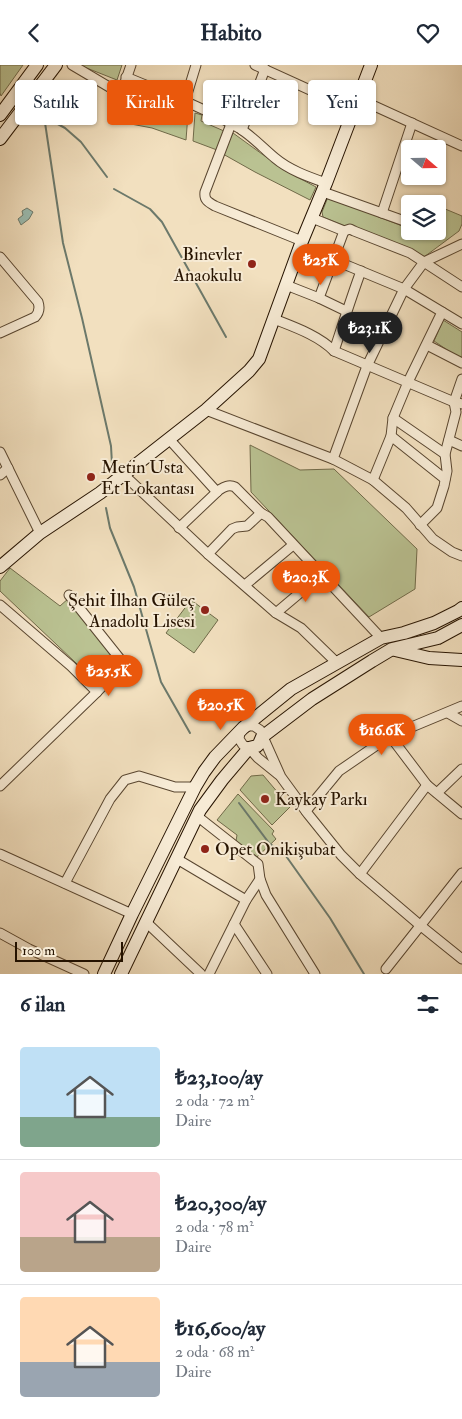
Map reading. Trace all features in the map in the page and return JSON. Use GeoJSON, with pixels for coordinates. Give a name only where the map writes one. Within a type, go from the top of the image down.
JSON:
{"type":"FeatureCollection","features":[{"type":"Feature","properties":{"kind":"main road"},"geometry":{"type":"LineString","coordinates":[[2,108],[37,65]]}},
{"type":"Feature","properties":{"kind":"main road"},"geometry":{"type":"LineString","coordinates":[[0,139],[56,65]]}},
{"type":"Feature","properties":{"kind":"main road"},"geometry":{"type":"LineString","coordinates":[[365,80],[371,65]]}},
{"type":"Feature","properties":{"kind":"main road"},"geometry":{"type":"LineString","coordinates":[[368,80],[376,65]]}},
{"type":"Feature","properties":{"kind":"main road"},"geometry":{"type":"LineString","coordinates":[[0,567],[40,533],[86,503],[206,410],[248,371],[258,359],[348,125]]}},
{"type":"Feature","properties":{"kind":"main road"},"geometry":{"type":"LineString","coordinates":[[104,974],[195,787],[215,757],[243,729],[291,689],[381,638],[434,623],[462,608]]}},
{"type":"Feature","properties":{"kind":"main road"},"geometry":{"type":"LineString","coordinates":[[121,974],[197,816],[222,780],[250,748],[257,746],[262,737],[312,699],[392,649],[438,638],[462,625]]}},
{"type":"Feature","properties":{"kind":"main road"},"geometry":{"type":"LineString","coordinates":[[438,638],[434,648],[439,658]]}},
{"type":"Feature","properties":{"kind":"main road"},"geometry":{"type":"LineString","coordinates":[[392,649],[429,658],[462,660]]}},
{"type":"Feature","properties":{"kind":"street"},"geometry":{"type":"LineString","coordinates":[[72,65],[107,86]]}},
{"type":"Feature","properties":{"kind":"street"},"geometry":{"type":"LineString","coordinates":[[125,80],[131,65]]}},
{"type":"Feature","properties":{"kind":"street"},"geometry":{"type":"LineString","coordinates":[[191,80],[196,65]]}},
{"type":"Feature","properties":{"kind":"street"},"geometry":{"type":"LineString","coordinates":[[242,130],[260,66],[308,82]]}},
{"type":"Feature","properties":{"kind":"street"},"geometry":{"type":"LineString","coordinates":[[126,77],[133,80]]}},
{"type":"Feature","properties":{"kind":"street"},"geometry":{"type":"LineString","coordinates":[[376,107],[462,146]]}},
{"type":"Feature","properties":{"kind":"street"},"geometry":{"type":"LineString","coordinates":[[382,213],[412,123]]}},
{"type":"Feature","properties":{"kind":"street"},"geometry":{"type":"LineString","coordinates":[[229,125],[205,192],[205,198],[215,206],[302,241]]}},
{"type":"Feature","properties":{"kind":"street"},"geometry":{"type":"LineString","coordinates":[[233,125],[282,163],[325,188],[401,220]]}},
{"type":"Feature","properties":{"kind":"street"},"geometry":{"type":"LineString","coordinates":[[312,218],[344,231],[350,229],[410,253],[462,287]]}},
{"type":"Feature","properties":{"kind":"street"},"geometry":{"type":"LineString","coordinates":[[319,298],[344,231]]}},
{"type":"Feature","properties":{"kind":"street"},"geometry":{"type":"LineString","coordinates":[[333,459],[367,366],[404,289],[424,262],[462,244]]}},
{"type":"Feature","properties":{"kind":"street"},"geometry":{"type":"LineString","coordinates":[[0,257],[38,302],[39,307],[35,317],[0,333]]}},
{"type":"Feature","properties":{"kind":"street"},"geometry":{"type":"LineString","coordinates":[[334,260],[404,289],[462,324]]}},
{"type":"Feature","properties":{"kind":"street"},"geometry":{"type":"LineString","coordinates":[[334,351],[361,271]]}},
{"type":"Feature","properties":{"kind":"street"},"geometry":{"type":"LineString","coordinates":[[286,285],[346,311]]}},
{"type":"Feature","properties":{"kind":"street"},"geometry":{"type":"LineString","coordinates":[[373,480],[391,436],[394,419],[408,382],[442,313]]}},
{"type":"Feature","properties":{"kind":"street"},"geometry":{"type":"LineString","coordinates":[[274,319],[318,339],[334,351],[458,403]]}},
{"type":"Feature","properties":{"kind":"street"},"geometry":{"type":"LineString","coordinates":[[427,345],[462,363]]}},
{"type":"Feature","properties":{"kind":"street"},"geometry":{"type":"LineString","coordinates":[[420,525],[437,508],[447,471],[445,454],[462,379]]}},
{"type":"Feature","properties":{"kind":"street"},"geometry":{"type":"LineString","coordinates":[[206,410],[333,459],[373,480],[406,508],[434,539],[452,552],[462,555]]}},
{"type":"Feature","properties":{"kind":"street"},"geometry":{"type":"LineString","coordinates":[[394,419],[445,454]]}},
{"type":"Feature","properties":{"kind":"street"},"geometry":{"type":"LineString","coordinates":[[391,436],[445,479]]}},
{"type":"Feature","properties":{"kind":"street"},"geometry":{"type":"LineString","coordinates":[[169,439],[217,492]]}},
{"type":"Feature","properties":{"kind":"street"},"geometry":{"type":"LineString","coordinates":[[449,440],[462,446]]}},
{"type":"Feature","properties":{"kind":"street"},"geometry":{"type":"LineString","coordinates":[[0,452],[40,533]]}},
{"type":"Feature","properties":{"kind":"street"},"geometry":{"type":"LineString","coordinates":[[0,475],[8,468]]}},
{"type":"Feature","properties":{"kind":"street"},"geometry":{"type":"LineString","coordinates":[[123,474],[208,554],[276,613],[301,628],[337,663]]}},
{"type":"Feature","properties":{"kind":"street"},"geometry":{"type":"LineString","coordinates":[[179,528],[217,492],[232,485],[261,513],[268,517],[381,638]]}},
{"type":"Feature","properties":{"kind":"street"},"geometry":{"type":"LineString","coordinates":[[208,554],[232,529],[247,526],[261,513]]}},
{"type":"Feature","properties":{"kind":"street"},"geometry":{"type":"LineString","coordinates":[[245,585],[293,545]]}},
{"type":"Feature","properties":{"kind":"street"},"geometry":{"type":"LineString","coordinates":[[276,613],[321,575]]}},
{"type":"Feature","properties":{"kind":"street"},"geometry":{"type":"LineString","coordinates":[[1,782],[97,692],[124,664],[69,595]]}},
{"type":"Feature","properties":{"kind":"street"},"geometry":{"type":"LineString","coordinates":[[0,605],[97,692]]}},
{"type":"Feature","properties":{"kind":"street"},"geometry":{"type":"LineString","coordinates":[[306,811],[339,771],[390,736],[462,706]]}},
{"type":"Feature","properties":{"kind":"street"},"geometry":{"type":"LineString","coordinates":[[448,713],[462,721]]}},
{"type":"Feature","properties":{"kind":"street"},"geometry":{"type":"LineString","coordinates":[[282,777],[258,758],[250,748],[240,742],[239,735],[243,729],[250,725],[260,730],[282,777],[341,855],[360,874],[462,959]]}},
{"type":"Feature","properties":{"kind":"street"},"geometry":{"type":"LineString","coordinates":[[390,736],[427,785],[462,814]]}},
{"type":"Feature","properties":{"kind":"street"},"geometry":{"type":"LineString","coordinates":[[437,793],[462,769]]}},
{"type":"Feature","properties":{"kind":"street"},"geometry":{"type":"LineString","coordinates":[[65,883],[110,799],[125,780],[138,776],[175,787],[195,787]]}},
{"type":"Feature","properties":{"kind":"street"},"geometry":{"type":"LineString","coordinates":[[360,874],[427,785]]}},
{"type":"Feature","properties":{"kind":"street"},"geometry":{"type":"LineString","coordinates":[[197,816],[258,864],[260,879],[266,895],[315,974]]}},
{"type":"Feature","properties":{"kind":"street"},"geometry":{"type":"LineString","coordinates":[[0,854],[132,914]]}},
{"type":"Feature","properties":{"kind":"street"},"geometry":{"type":"LineString","coordinates":[[176,859],[246,900]]}},
{"type":"Feature","properties":{"kind":"street"},"geometry":{"type":"LineString","coordinates":[[386,969],[462,873]]}},
{"type":"Feature","properties":{"kind":"street"},"geometry":{"type":"LineString","coordinates":[[209,974],[246,900],[260,879]]}},
{"type":"Feature","properties":{"kind":"street"},"geometry":{"type":"LineString","coordinates":[[146,922],[202,974]]}},
{"type":"Feature","properties":{"kind":"street"},"geometry":{"type":"LineString","coordinates":[[234,924],[267,974]]}},
{"type":"Feature","properties":{"kind":"street"},"geometry":{"type":"LineString","coordinates":[[0,934],[84,974]]}},
{"type":"Feature","properties":{"kind":"green space"},"geometry":{"type":"Polygon","coordinates":[[[0,65],[23,65],[1,96],[0,93],[0,65]]]}},
{"type":"Feature","properties":{"kind":"green space"},"geometry":{"type":"Polygon","coordinates":[[[79,65],[122,65],[117,80],[79,65]]]}},
{"type":"Feature","properties":{"kind":"green space"},"geometry":{"type":"Polygon","coordinates":[[[195,113],[202,115],[201,121],[203,125],[210,125],[224,131],[217,150],[193,141],[195,113]]]}},
{"type":"Feature","properties":{"kind":"green space"},"geometry":{"type":"Polygon","coordinates":[[[136,125],[187,125],[186,140],[152,128],[136,125]]]}},
{"type":"Feature","properties":{"kind":"green space"},"geometry":{"type":"Polygon","coordinates":[[[233,133],[284,170],[316,187],[310,200],[223,154],[233,133]]]}},
{"type":"Feature","properties":{"kind":"green space"},"geometry":{"type":"Polygon","coordinates":[[[328,197],[401,225],[401,240],[446,240],[446,209],[462,216],[462,224],[459,231],[424,257],[323,217],[322,212],[328,197]]]}},
{"type":"Feature","properties":{"kind":"green space"},"geometry":{"type":"Polygon","coordinates":[[[443,320],[462,332],[462,360],[434,341],[443,320]]]}},
{"type":"Feature","properties":{"kind":"green space"},"geometry":{"type":"Polygon","coordinates":[[[250,445],[300,470],[334,469],[417,549],[415,589],[369,617],[251,492],[250,445]]]}},
{"type":"Feature","properties":{"kind":"green space"},"geometry":{"type":"Polygon","coordinates":[[[10,568],[60,606],[69,598],[121,657],[95,681],[0,591],[0,581],[10,568]]]}},
{"type":"Feature","properties":{"kind":"green space"},"geometry":{"type":"Polygon","coordinates":[[[191,600],[218,620],[194,653],[166,633],[191,600]]]}},
{"type":"Feature","properties":{"kind":"green space","name":"Kaykay Parkı"},"geometry":{"type":"Polygon","coordinates":[[[263,775],[290,807],[272,825],[240,790],[251,776],[263,775]]]}},
{"type":"Feature","properties":{"kind":"green space"},"geometry":{"type":"Polygon","coordinates":[[[238,794],[274,831],[272,834],[276,839],[257,857],[236,841],[237,835],[217,820],[238,794]]]}},
{"type":"Feature","properties":{"kind":"water"},"geometry":{"type":"Polygon","coordinates":[[[27,208],[33,212],[29,219],[21,225],[18,219],[23,215],[22,211],[27,208]]]}},
{"type":"Feature","properties":{"kind":"waterway"},"geometry":{"type":"LineString","coordinates":[[45,125],[63,243],[111,446],[112,464]]}},
{"type":"Feature","properties":{"kind":"waterway"},"geometry":{"type":"LineString","coordinates":[[60,125],[81,142],[107,177]]}},
{"type":"Feature","properties":{"kind":"waterway"},"geometry":{"type":"LineString","coordinates":[[114,189],[150,209],[162,222],[226,337]]}},
{"type":"Feature","properties":{"kind":"waterway"},"geometry":{"type":"LineString","coordinates":[[106,508],[110,528],[134,587],[161,682],[190,733]]}},
{"type":"Feature","properties":{"kind":"waterway"},"geometry":{"type":"LineString","coordinates":[[239,803],[269,843],[286,856],[330,918],[364,974]]}},
{"type":"Feature","properties":{"kind":"place","name":"Binevler Anaokulu"},"geometry":{"type":"Point","coordinates":[252,264]}},
{"type":"Feature","properties":{"kind":"place","name":"Metin Usta Et Lokantası"},"geometry":{"type":"Point","coordinates":[91,477]}},
{"type":"Feature","properties":{"kind":"place","name":"Şehit İlhan Güleç Anadolu Lisesi"},"geometry":{"type":"Point","coordinates":[205,610]}},
{"type":"Feature","properties":{"kind":"place","name":"Kaykay Parkı"},"geometry":{"type":"Point","coordinates":[265,799]}},
{"type":"Feature","properties":{"kind":"place","name":"Opet Onikişubat"},"geometry":{"type":"Point","coordinates":[205,849]}}]}
